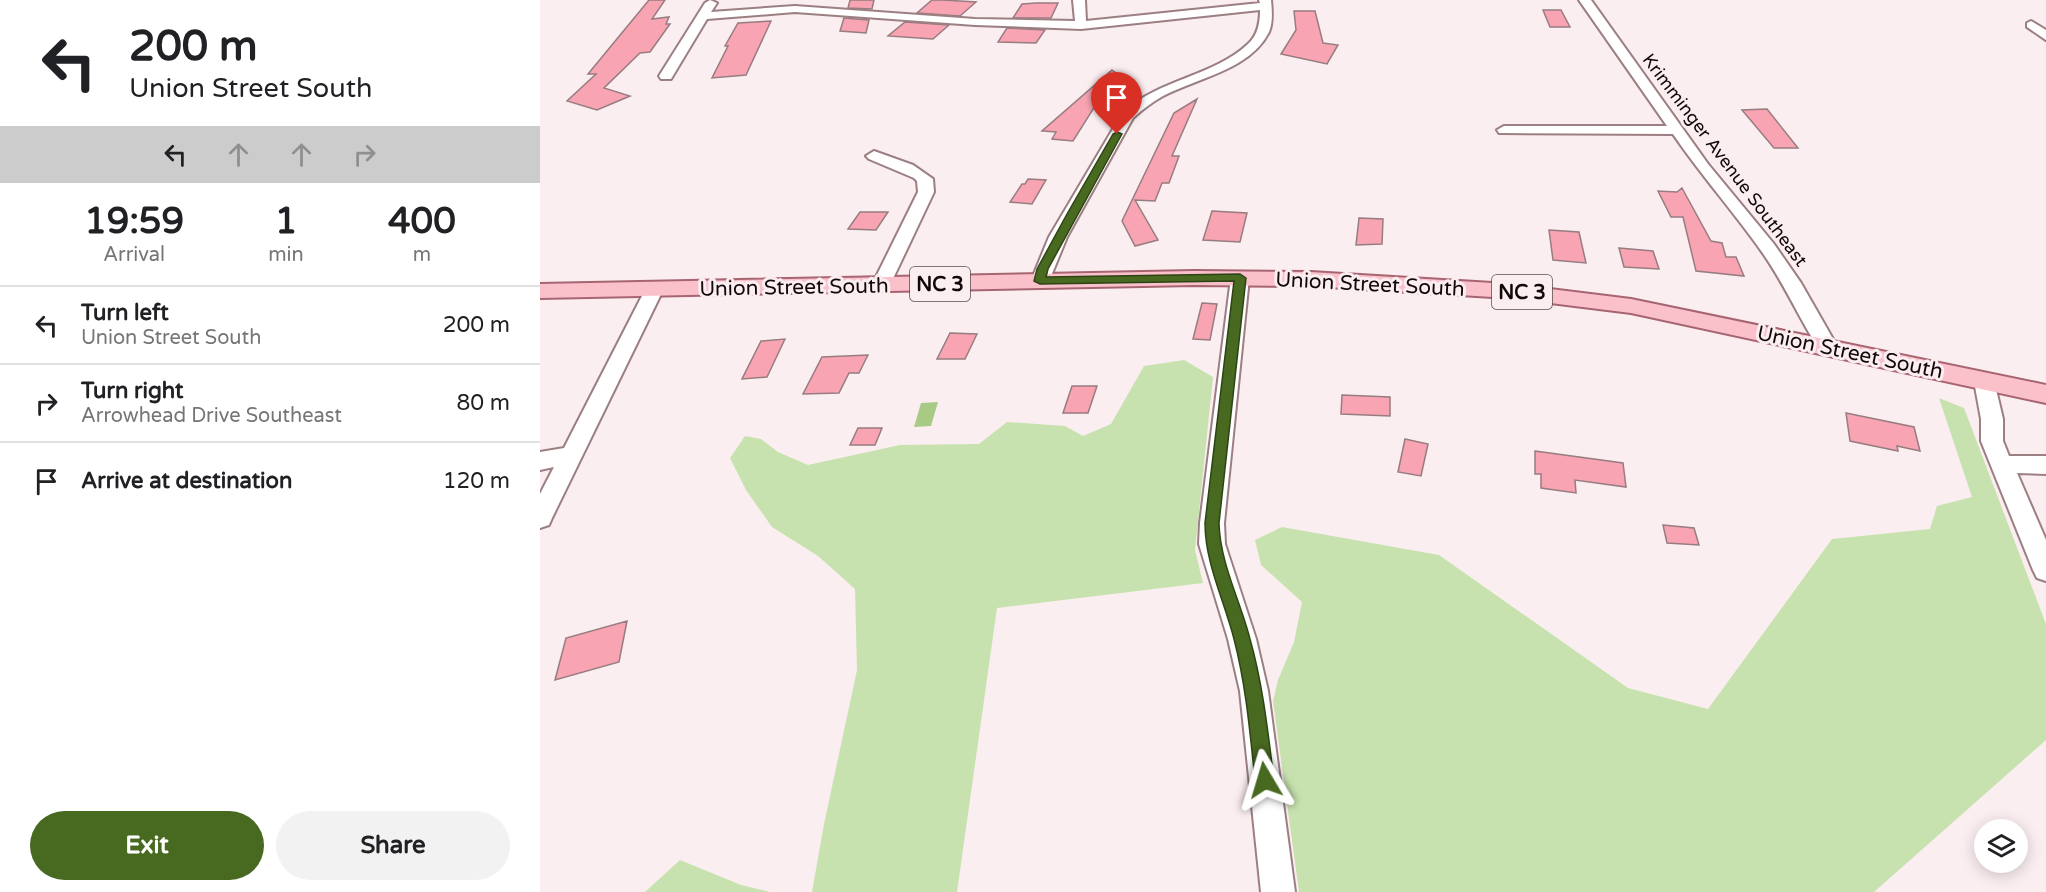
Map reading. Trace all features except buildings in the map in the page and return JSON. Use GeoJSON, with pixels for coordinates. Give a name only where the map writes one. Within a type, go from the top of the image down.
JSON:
{"type":"FeatureCollection","features":[{"type":"Feature","properties":{"kind":"main road","name":"Union Street South"},"geometry":{"type":"LineString","coordinates":[[540,291],[1240,278],[1322,280],[1574,297],[1698,319],[2046,394]]}},
{"type":"Feature","properties":{"kind":"street"},"geometry":{"type":"LineString","coordinates":[[666,76],[713,0]]}},
{"type":"Feature","properties":{"kind":"street"},"geometry":{"type":"LineString","coordinates":[[1079,0],[1081,24]]}},
{"type":"Feature","properties":{"kind":"street","name":"Krimminger Avenue Southeast"},"geometry":{"type":"LineString","coordinates":[[1585,0],[1676,130],[1768,248],[1792,283],[1827,346]]}},
{"type":"Feature","properties":{"kind":"street"},"geometry":{"type":"LineString","coordinates":[[703,16],[776,9],[902,13],[975,22],[1081,24],[1144,20],[1265,3],[1264,30],[1249,49],[1227,62],[1154,96],[1129,114],[1072,214],[1043,269],[1040,281]]}},
{"type":"Feature","properties":{"kind":"street"},"geometry":{"type":"LineString","coordinates":[[2031,25],[2046,36]]}},
{"type":"Feature","properties":{"kind":"street"},"geometry":{"type":"LineString","coordinates":[[1504,130],[1676,130]]}},
{"type":"Feature","properties":{"kind":"street"},"geometry":{"type":"LineString","coordinates":[[874,156],[908,167],[925,180],[926,192],[881,285]]}},
{"type":"Feature","properties":{"kind":"street"},"geometry":{"type":"LineString","coordinates":[[1240,278],[1212,523],[1212,544],[1242,639],[1254,691],[1278,892]]}},
{"type":"Feature","properties":{"kind":"street"},"geometry":{"type":"LineString","coordinates":[[540,518],[654,290]]}},
{"type":"Feature","properties":{"kind":"street"},"geometry":{"type":"LineString","coordinates":[[1984,381],[1992,418],[1992,441],[2046,570]]}},
{"type":"Feature","properties":{"kind":"street"},"geometry":{"type":"LineString","coordinates":[[540,460],[572,455]]}},
{"type":"Feature","properties":{"kind":"street"},"geometry":{"type":"LineString","coordinates":[[2001,464],[2046,465]]}},
{"type":"Feature","properties":{"kind":"shaded area"},"geometry":{"type":"Polygon","coordinates":[[[1184,360],[1213,377],[1195,550],[1203,583],[997,608],[957,892],[812,892],[857,670],[855,589],[818,556],[772,527],[746,490],[730,458],[745,436],[761,439],[778,452],[808,465],[900,445],[979,444],[1007,422],[1065,426],[1083,436],[1111,424],[1144,366],[1184,360]]]}},
{"type":"Feature","properties":{"kind":"shaded area"},"geometry":{"type":"Polygon","coordinates":[[[1939,398],[1964,408],[2046,624],[2046,740],[1874,892],[1299,892],[1273,701],[1278,680],[1294,642],[1302,602],[1261,565],[1255,540],[1282,527],[1439,555],[1628,688],[1708,709],[1832,539],[1930,529],[1937,506],[1972,497],[1939,398]]]}},
{"type":"Feature","properties":{"kind":"shaded area"},"geometry":{"type":"Polygon","coordinates":[[[938,402],[931,426],[914,427],[921,403],[938,402]]]}},
{"type":"Feature","properties":{"kind":"shaded area"},"geometry":{"type":"Polygon","coordinates":[[[680,860],[741,885],[770,892],[645,892],[680,860]]]}},
{"type":"Feature","properties":{"kind":"route"},"geometry":{"type":"LineString","coordinates":[[1117,134],[1043,269],[1040,281],[1240,278],[1212,523],[1212,544],[1242,639],[1254,691],[1265,780]]}}]}
